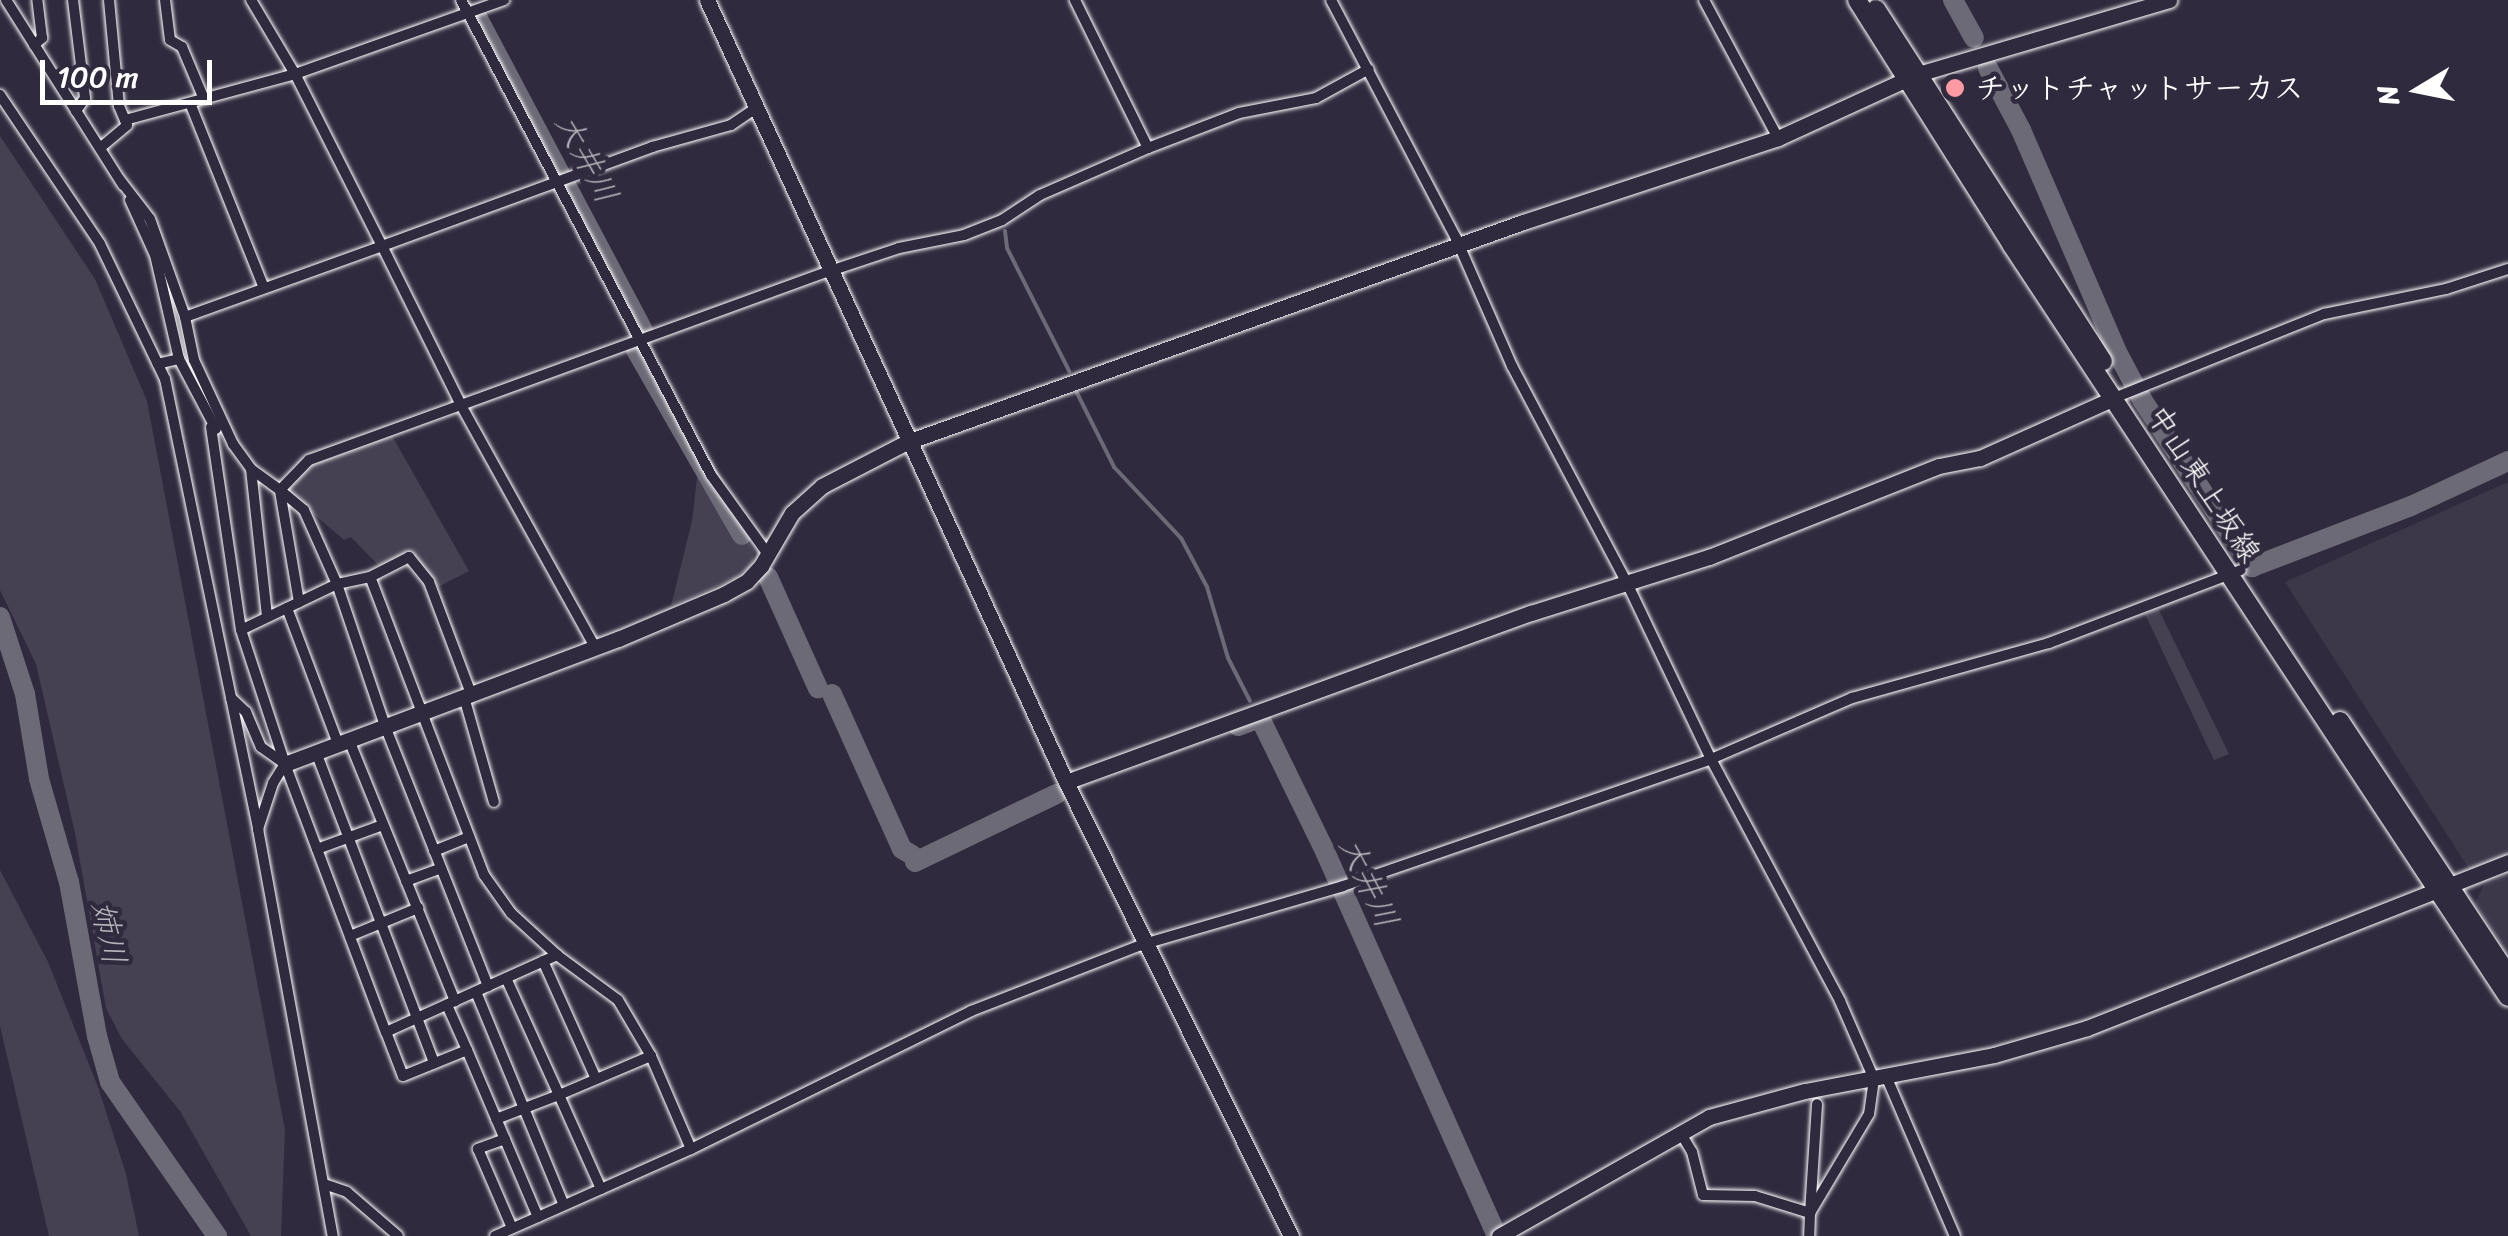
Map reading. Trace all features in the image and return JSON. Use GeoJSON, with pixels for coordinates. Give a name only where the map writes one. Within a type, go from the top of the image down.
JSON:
{"type":"FeatureCollection","features":[{"type":"Feature","properties":{"kind":"main road","name":"中山東上坂線"},"geometry":{"type":"LineString","coordinates":[[1856,0],[2128,391],[2235,572],[2444,888],[2508,997]]}},
{"type":"Feature","properties":{"kind":"main road","name":"中山東上坂線"},"geometry":{"type":"LineString","coordinates":[[1871,0],[1912,76]]}},
{"type":"Feature","properties":{"kind":"main road","name":"中山東上坂線"},"geometry":{"type":"LineString","coordinates":[[2444,888],[2508,974]]}},
{"type":"Feature","properties":{"kind":"street"},"geometry":{"type":"LineString","coordinates":[[6,0],[120,180],[150,219],[185,317],[194,360],[226,431],[251,469],[304,510],[337,584],[524,1107],[564,1206]]}},
{"type":"Feature","properties":{"kind":"street"},"geometry":{"type":"LineString","coordinates":[[34,44],[42,38],[38,0]]}},
{"type":"Feature","properties":{"kind":"street"},"geometry":{"type":"LineString","coordinates":[[73,0],[85,98],[76,110]]}},
{"type":"Feature","properties":{"kind":"street"},"geometry":{"type":"LineString","coordinates":[[100,148],[127,125],[119,106],[109,0]]}},
{"type":"Feature","properties":{"kind":"street"},"geometry":{"type":"LineString","coordinates":[[165,0],[170,40],[182,46],[204,99]]}},
{"type":"Feature","properties":{"kind":"street"},"geometry":{"type":"LineString","coordinates":[[251,0],[294,74],[462,405],[594,647]]}},
{"type":"Feature","properties":{"kind":"street"},"geometry":{"type":"LineString","coordinates":[[460,0],[711,474],[766,553]]}},
{"type":"Feature","properties":{"kind":"street"},"geometry":{"type":"LineString","coordinates":[[125,120],[294,74],[504,0]]}},
{"type":"Feature","properties":{"kind":"street"},"geometry":{"type":"LineString","coordinates":[[707,0],[1066,782],[1291,1236]]}},
{"type":"Feature","properties":{"kind":"street"},"geometry":{"type":"LineString","coordinates":[[1076,0],[1148,148]]}},
{"type":"Feature","properties":{"kind":"street"},"geometry":{"type":"LineString","coordinates":[[1331,0],[1460,246],[1512,366],[1626,581],[1711,759],[1880,1078],[1956,1236]]}},
{"type":"Feature","properties":{"kind":"street"},"geometry":{"type":"LineString","coordinates":[[1704,0],[1778,138]]}},
{"type":"Feature","properties":{"kind":"street"},"geometry":{"type":"LineString","coordinates":[[258,829],[273,783],[285,764],[594,647],[735,588],[761,566],[792,512],[822,486],[908,442],[1778,138],[1912,76],[2169,0]]}},
{"type":"Feature","properties":{"kind":"street"},"geometry":{"type":"LineString","coordinates":[[280,490],[309,460],[830,271],[1002,220],[1040,195],[1148,148],[1239,113],[1316,98],[1369,70]]}},
{"type":"Feature","properties":{"kind":"street"},"geometry":{"type":"LineString","coordinates":[[0,96],[100,244],[158,364],[232,698],[333,1236]]}},
{"type":"Feature","properties":{"kind":"street"},"geometry":{"type":"LineString","coordinates":[[190,103],[264,288]]}},
{"type":"Feature","properties":{"kind":"street"},"geometry":{"type":"LineString","coordinates":[[185,317],[556,182],[731,125],[756,108]]}},
{"type":"Feature","properties":{"kind":"street"},"geometry":{"type":"LineString","coordinates":[[120,180],[155,255],[180,359],[211,428],[241,630],[285,764],[403,1076],[467,1050]]}},
{"type":"Feature","properties":{"kind":"street"},"geometry":{"type":"LineString","coordinates":[[1066,782],[1219,723],[1626,581],[1709,556],[1938,466],[1980,458],[2128,391],[2324,314],[2446,289],[2508,268]]}},
{"type":"Feature","properties":{"kind":"street"},"geometry":{"type":"LineString","coordinates":[[158,364],[180,359]]}},
{"type":"Feature","properties":{"kind":"street"},"geometry":{"type":"LineString","coordinates":[[211,428],[226,431]]}},
{"type":"Feature","properties":{"kind":"street"},"geometry":{"type":"LineString","coordinates":[[251,469],[267,617]]}},
{"type":"Feature","properties":{"kind":"street"},"geometry":{"type":"LineString","coordinates":[[280,490],[299,602]]}},
{"type":"Feature","properties":{"kind":"street"},"geometry":{"type":"LineString","coordinates":[[241,630],[337,584],[370,577],[409,558],[429,582],[467,695],[494,802]]}},
{"type":"Feature","properties":{"kind":"street"},"geometry":{"type":"LineString","coordinates":[[494,1236],[691,1148],[971,1011],[1144,944],[1339,887],[1711,759],[1852,698],[2049,642],[2235,572]]}},
{"type":"Feature","properties":{"kind":"street"},"geometry":{"type":"LineString","coordinates":[[370,577],[484,875],[511,913],[557,955],[618,1000],[651,1056],[691,1148]]}},
{"type":"Feature","properties":{"kind":"street"},"geometry":{"type":"LineString","coordinates":[[287,608],[418,908],[467,1050],[538,1217]]}},
{"type":"Feature","properties":{"kind":"street"},"geometry":{"type":"LineString","coordinates":[[232,698],[246,712],[261,748],[285,764]]}},
{"type":"Feature","properties":{"kind":"street"},"geometry":{"type":"LineString","coordinates":[[316,752],[420,1017],[434,1064]]}},
{"type":"Feature","properties":{"kind":"street"},"geometry":{"type":"LineString","coordinates":[[317,849],[383,824]]}},
{"type":"Feature","properties":{"kind":"street"},"geometry":{"type":"LineString","coordinates":[[434,850],[469,837]]}},
{"type":"Feature","properties":{"kind":"street"},"geometry":{"type":"LineString","coordinates":[[1501,1235],[1680,1132],[1739,1106],[1994,1055],[2088,1028],[2508,862]]}},
{"type":"Feature","properties":{"kind":"street"},"geometry":{"type":"LineString","coordinates":[[406,881],[441,868]]}},
{"type":"Feature","properties":{"kind":"street"},"geometry":{"type":"LineString","coordinates":[[350,936],[418,908]]}},
{"type":"Feature","properties":{"kind":"street"},"geometry":{"type":"LineString","coordinates":[[386,1032],[557,955]]}},
{"type":"Feature","properties":{"kind":"street"},"geometry":{"type":"LineString","coordinates":[[544,961],[596,1079]]}},
{"type":"Feature","properties":{"kind":"street"},"geometry":{"type":"LineString","coordinates":[[506,978],[600,1189]]}},
{"type":"Feature","properties":{"kind":"street"},"geometry":{"type":"LineString","coordinates":[[496,1120],[651,1056]]}},
{"type":"Feature","properties":{"kind":"street"},"geometry":{"type":"LineString","coordinates":[[1810,1213],[1868,1114],[1880,1078]]}},
{"type":"Feature","properties":{"kind":"street"},"geometry":{"type":"LineString","coordinates":[[1809,1236],[1816,1104]]}},
{"type":"Feature","properties":{"kind":"street"},"geometry":{"type":"LineString","coordinates":[[1680,1132],[1692,1152],[1702,1195],[1755,1196],[1810,1213]]}},
{"type":"Feature","properties":{"kind":"street"},"geometry":{"type":"LineString","coordinates":[[505,1139],[478,1149],[512,1228]]}},
{"type":"Feature","properties":{"kind":"street"},"geometry":{"type":"LineString","coordinates":[[324,1184],[347,1192],[398,1236]]}},
{"type":"Feature","properties":{"kind":"shaded area"},"geometry":{"type":"Polygon","coordinates":[[[0,136],[95,279],[147,401],[285,1130],[281,1236],[251,1236],[180,1111],[122,1039],[106,1008],[75,833],[36,664],[0,590],[0,136]]]}},
{"type":"Feature","properties":{"kind":"shaded area"},"geometry":{"type":"Polygon","coordinates":[[[392,436],[469,571],[438,587],[407,551],[381,568],[351,537],[344,540],[288,492],[298,474],[311,465],[392,436]]]}},
{"type":"Feature","properties":{"kind":"shaded area"},"geometry":{"type":"Polygon","coordinates":[[[703,476],[754,551],[752,565],[734,579],[671,606],[692,521],[697,478],[703,476]]]}},
{"type":"Feature","properties":{"kind":"shaded area"},"geometry":{"type":"Polygon","coordinates":[[[2508,482],[2508,856],[2471,872],[2285,582],[2508,482]]]}},
{"type":"Feature","properties":{"kind":"shaded area"},"geometry":{"type":"Polygon","coordinates":[[[2158,608],[2229,754],[2214,760],[2145,614],[2158,608]]]}},
{"type":"Feature","properties":{"kind":"shaded area"},"geometry":{"type":"Polygon","coordinates":[[[0,870],[48,962],[98,1087],[126,1174],[139,1236],[49,1236],[0,1026],[0,870]]]}},
{"type":"Feature","properties":{"kind":"shaded area"},"geometry":{"type":"Polygon","coordinates":[[[2508,874],[2508,954],[2475,903],[2484,885],[2508,874]]]}},
{"type":"Feature","properties":{"kind":"waterway"},"geometry":{"type":"LineString","coordinates":[[1953,0],[1974,38]]}},
{"type":"Feature","properties":{"kind":"waterway","name":"大井川"},"geometry":{"type":"LineString","coordinates":[[476,15],[643,330]]}},
{"type":"Feature","properties":{"kind":"waterway"},"geometry":{"type":"LineString","coordinates":[[1988,68],[2021,130],[2118,354],[2143,401],[2252,567],[2411,506],[2508,461]]}},
{"type":"Feature","properties":{"kind":"waterway"},"geometry":{"type":"LineString","coordinates":[[1005,231],[1007,248],[1069,371]]}},
{"type":"Feature","properties":{"kind":"waterway","name":"大井川"},"geometry":{"type":"LineString","coordinates":[[636,350],[742,535]]}},
{"type":"Feature","properties":{"kind":"waterway"},"geometry":{"type":"LineString","coordinates":[[1077,393],[1114,467],[1181,538],[1207,587],[1228,658],[1250,701]]}},
{"type":"Feature","properties":{"kind":"waterway","name":"大井川"},"geometry":{"type":"LineString","coordinates":[[768,577],[818,688]]}},
{"type":"Feature","properties":{"kind":"waterway","name":"姉川"},"geometry":{"type":"LineString","coordinates":[[0,617],[25,694],[39,779],[69,882],[97,1036],[110,1082],[217,1236]]}},
{"type":"Feature","properties":{"kind":"waterway","name":"大井川"},"geometry":{"type":"LineString","coordinates":[[832,694],[902,849],[912,855]]}},
{"type":"Feature","properties":{"kind":"waterway","name":"大井川"},"geometry":{"type":"LineString","coordinates":[[1238,726],[1260,718],[1323,847],[1497,1236]]}},
{"type":"Feature","properties":{"kind":"waterway","name":"大井川"},"geometry":{"type":"LineString","coordinates":[[915,862],[1056,794]]}},
{"type":"Feature","properties":{"kind":"place","name":"チットチャットサーカス"},"geometry":{"type":"Point","coordinates":[1955,88]}}]}
